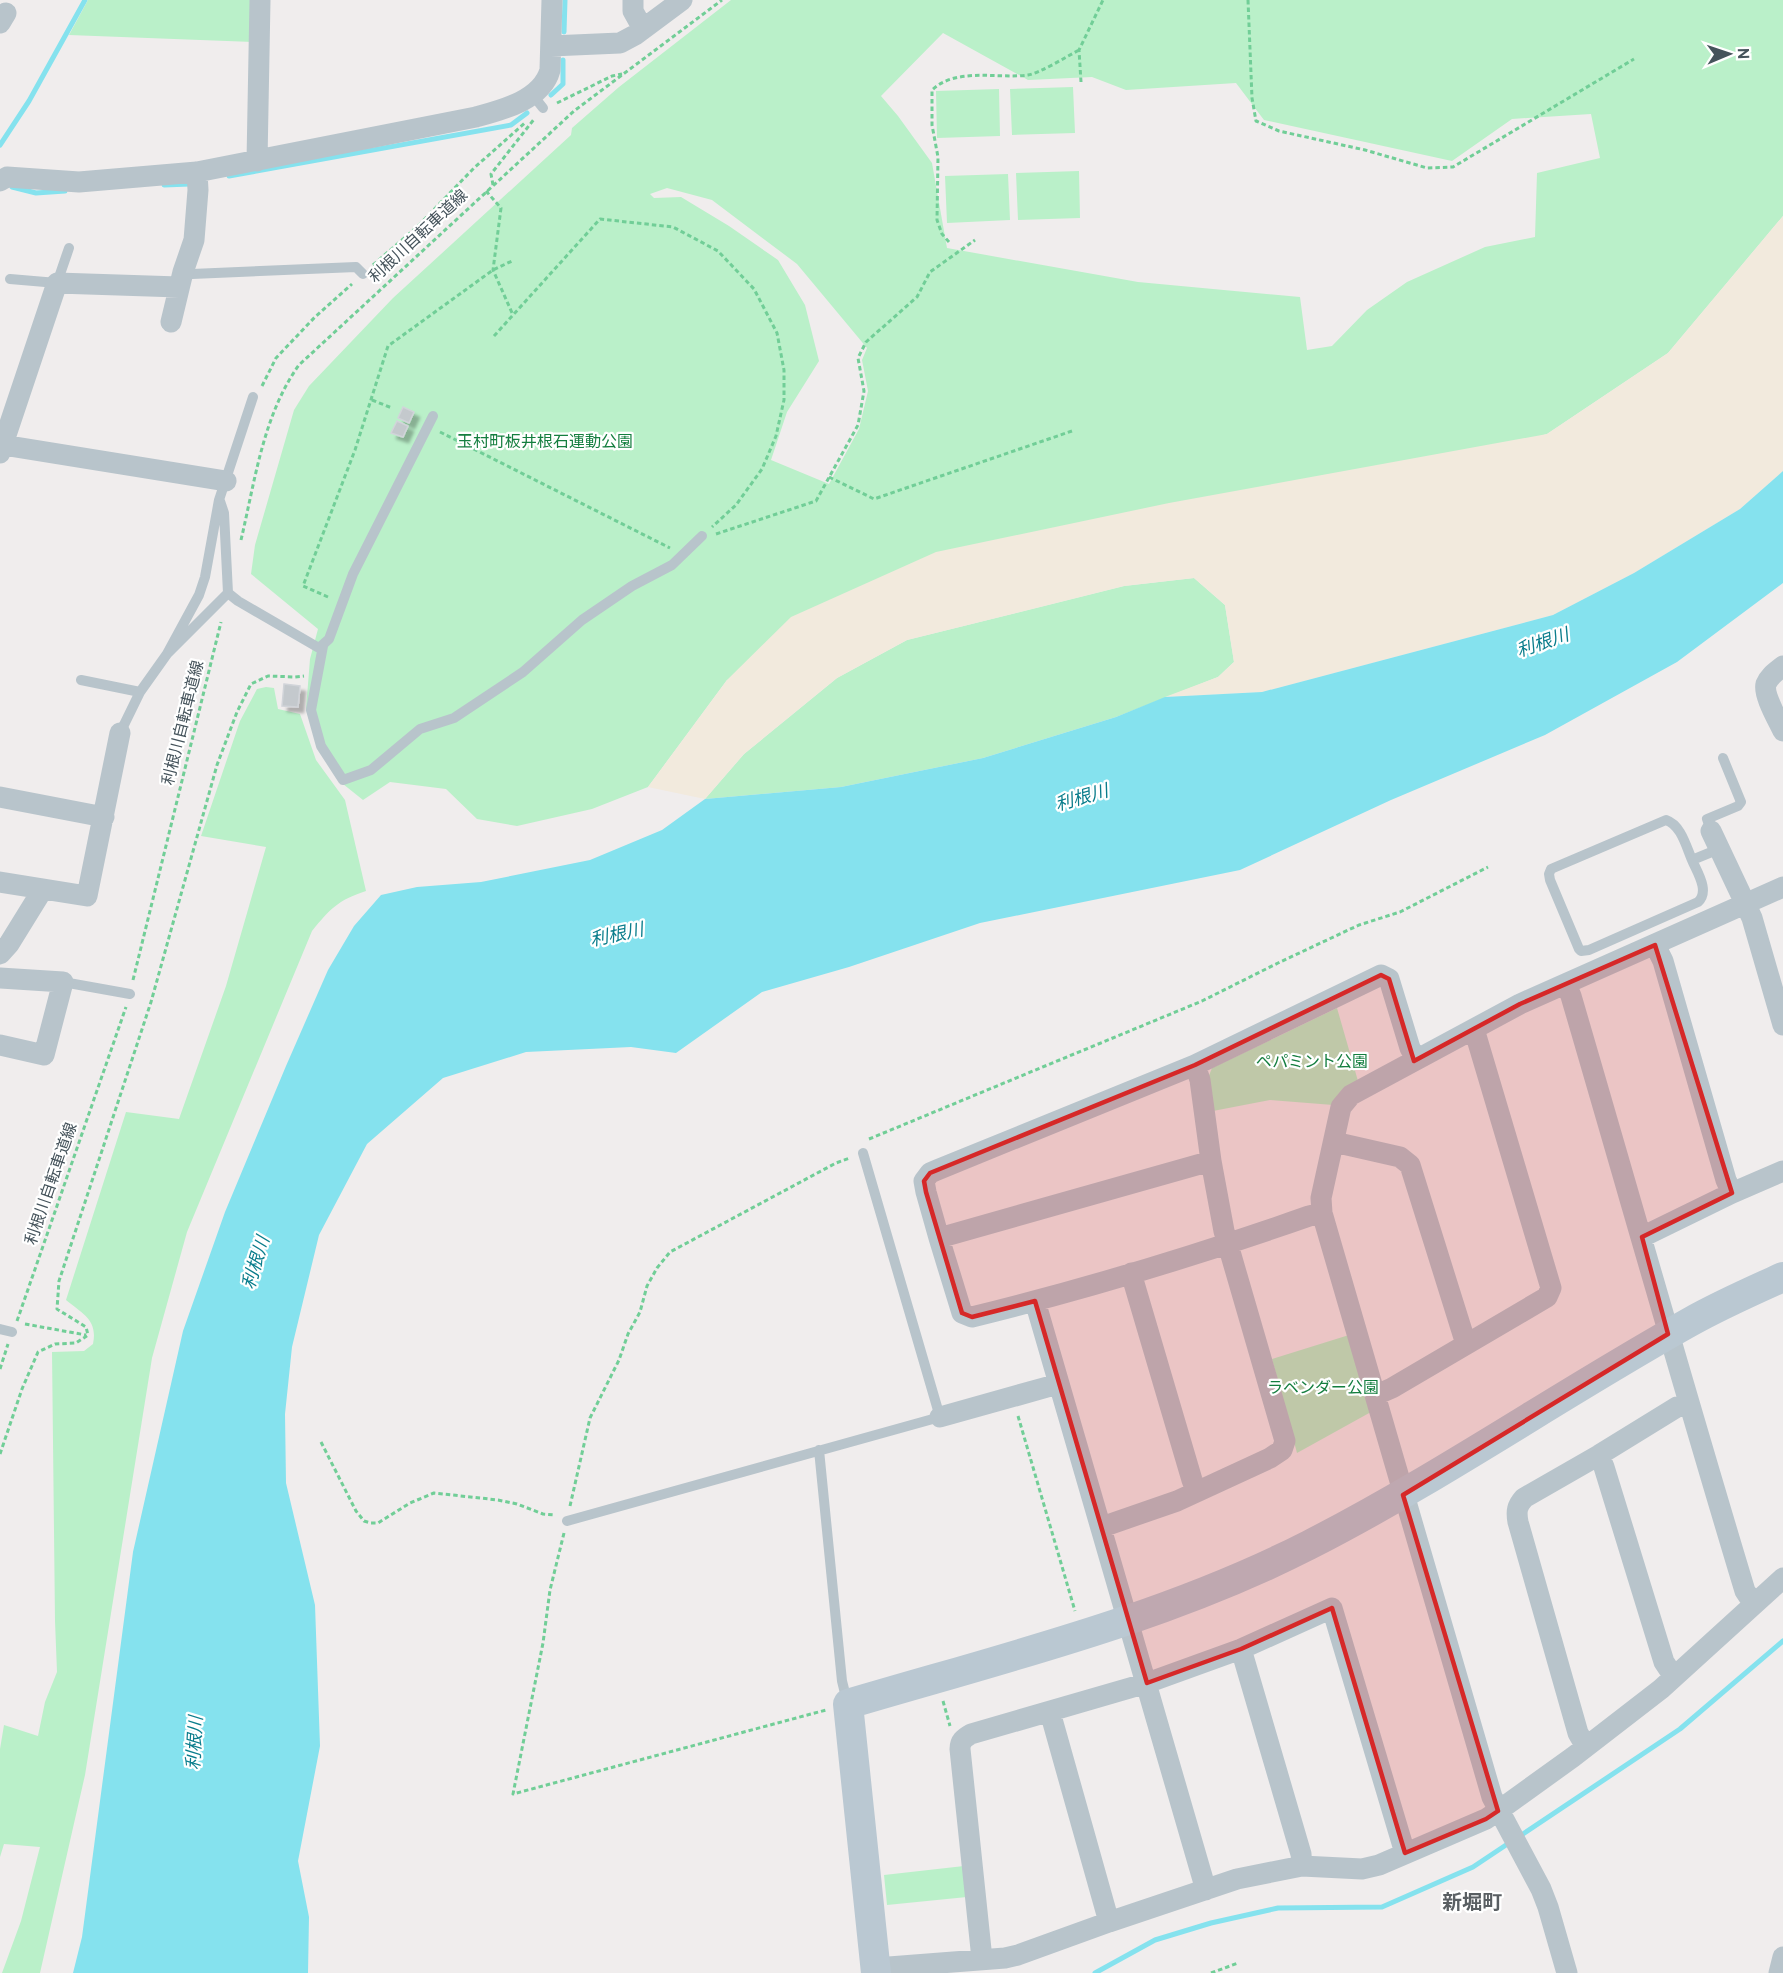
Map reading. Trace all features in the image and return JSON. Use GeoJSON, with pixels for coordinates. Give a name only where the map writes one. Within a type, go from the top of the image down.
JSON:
{"type":"FeatureCollection","features":[{"type":"Feature","properties":{"kind":"street"},"geometry":{"type":"LineString","coordinates":[[257,161],[260,0]]}},
{"type":"Feature","properties":{"kind":"street"},"geometry":{"type":"LineString","coordinates":[[0,181],[7,177],[79,182],[197,172],[476,117],[538,101],[548,77],[552,0]]}},
{"type":"Feature","properties":{"kind":"street"},"geometry":{"type":"LineString","coordinates":[[633,0],[633,11],[643,29]]}},
{"type":"Feature","properties":{"kind":"street"},"geometry":{"type":"LineString","coordinates":[[551,46],[620,43],[682,0]]}},
{"type":"Feature","properties":{"kind":"street"},"geometry":{"type":"LineString","coordinates":[[171,322],[194,240],[197,172]]}},
{"type":"Feature","properties":{"kind":"street"},"geometry":{"type":"LineString","coordinates":[[181,280],[57,283],[1,449],[223,490]]}},
{"type":"Feature","properties":{"kind":"street"},"geometry":{"type":"LineString","coordinates":[[1783,666],[1770,676],[1765,692],[1783,731]]}},
{"type":"Feature","properties":{"kind":"street"},"geometry":{"type":"LineString","coordinates":[[0,882],[87,896],[120,734]]}},
{"type":"Feature","properties":{"kind":"street"},"geometry":{"type":"LineString","coordinates":[[0,797],[104,817]]}},
{"type":"Feature","properties":{"kind":"street"},"geometry":{"type":"LineString","coordinates":[[1715,840],[1752,918],[1783,1025]]}},
{"type":"Feature","properties":{"kind":"street"},"geometry":{"type":"LineString","coordinates":[[1567,1973],[1541,1889],[1492,1797],[1322,1213],[1321,1198],[1341,1107],[1350,1095],[1520,1004],[1783,887]]}},
{"type":"Feature","properties":{"kind":"street"},"geometry":{"type":"LineString","coordinates":[[0,954],[9,944],[43,889]]}},
{"type":"Feature","properties":{"kind":"street"},"geometry":{"type":"LineString","coordinates":[[1655,945],[1663,961],[1726,1180],[1732,1193]]}},
{"type":"Feature","properties":{"kind":"street"},"geometry":{"type":"LineString","coordinates":[[1322,1213],[1131,1273],[972,1317],[962,1313],[924,1185],[930,1173],[1195,1065],[1381,975],[1389,979],[1410,1048],[1416,1059]]}},
{"type":"Feature","properties":{"kind":"street"},"geometry":{"type":"LineString","coordinates":[[0,978],[63,982],[44,1055],[0,1045]]}},
{"type":"Feature","properties":{"kind":"street"},"geometry":{"type":"LineString","coordinates":[[1566,984],[1744,1591],[1753,1603]]}},
{"type":"Feature","properties":{"kind":"street"},"geometry":{"type":"LineString","coordinates":[[1376,1395],[1392,1388],[1546,1297],[1551,1288],[1474,1029]]}},
{"type":"Feature","properties":{"kind":"street"},"geometry":{"type":"LineString","coordinates":[[1102,1527],[1177,1501],[1270,1458],[1282,1450],[1285,1441],[1227,1244],[1210,1161],[1200,1080],[1195,1065]]}},
{"type":"Feature","properties":{"kind":"street"},"geometry":{"type":"LineString","coordinates":[[1334,1142],[1400,1157],[1410,1165],[1466,1344]]}},
{"type":"Feature","properties":{"kind":"street"},"geometry":{"type":"LineString","coordinates":[[939,1238],[1210,1161]]}},
{"type":"Feature","properties":{"kind":"street"},"geometry":{"type":"LineString","coordinates":[[1642,1237],[1783,1171]]}},
{"type":"Feature","properties":{"kind":"street"},"geometry":{"type":"LineString","coordinates":[[1131,1273],[1196,1491]]}},
{"type":"Feature","properties":{"kind":"street"},"geometry":{"type":"LineString","coordinates":[[1783,1277],[1692,1320],[1403,1494],[1288,1555],[1231,1581],[1128,1620],[848,1704],[876,1971],[1005,1958],[1031,1952],[1109,1922],[1237,1879],[1302,1866],[1370,1868],[1486,1819],[1503,1819],[1586,1747],[1661,1689],[1783,1578]]}},
{"type":"Feature","properties":{"kind":"street"},"geometry":{"type":"LineString","coordinates":[[1035,1301],[1206,1890]]}},
{"type":"Feature","properties":{"kind":"street"},"geometry":{"type":"LineString","coordinates":[[940,1417],[1058,1384]]}},
{"type":"Feature","properties":{"kind":"street"},"geometry":{"type":"LineString","coordinates":[[1586,1747],[1578,1733],[1516,1513],[1518,1505],[1524,1498],[1677,1407],[1689,1404]]}},
{"type":"Feature","properties":{"kind":"street"},"geometry":{"type":"LineString","coordinates":[[1599,1455],[1664,1662],[1674,1677]]}},
{"type":"Feature","properties":{"kind":"street"},"geometry":{"type":"LineString","coordinates":[[982,1959],[960,1742],[971,1734],[1147,1683],[1241,1649],[1332,1608],[1406,1853]]}},
{"type":"Feature","properties":{"kind":"street"},"geometry":{"type":"LineString","coordinates":[[1241,1649],[1301,1854],[1302,1866]]}},
{"type":"Feature","properties":{"kind":"street"},"geometry":{"type":"LineString","coordinates":[[1050,1712],[1109,1922]]}},
{"type":"Feature","properties":{"kind":"street"},"geometry":{"type":"LineString","coordinates":[[1779,1973],[1783,1957]]}},
{"type":"Feature","properties":{"kind":"lane"},"geometry":{"type":"LineString","coordinates":[[10,279],[57,283],[69,248]]}},
{"type":"Feature","properties":{"kind":"lane"},"geometry":{"type":"LineString","coordinates":[[181,280],[192,274],[356,267],[363,274]]}},
{"type":"Feature","properties":{"kind":"lane"},"geometry":{"type":"LineString","coordinates":[[120,734],[140,692],[167,654],[199,595],[205,577],[223,490],[253,397]]}},
{"type":"Feature","properties":{"kind":"lane"},"geometry":{"type":"LineString","coordinates":[[228,593],[319,648],[322,646],[329,639],[352,574],[430,421]]}},
{"type":"Feature","properties":{"kind":"lane"},"geometry":{"type":"LineString","coordinates":[[167,654],[228,593],[223,490]]}},
{"type":"Feature","properties":{"kind":"lane"},"geometry":{"type":"LineString","coordinates":[[322,646],[310,710],[321,746],[343,780],[371,770],[420,729],[454,718],[523,672],[582,620],[632,586],[672,565],[702,536]]}},
{"type":"Feature","properties":{"kind":"lane"},"geometry":{"type":"LineString","coordinates":[[81,680],[140,692]]}},
{"type":"Feature","properties":{"kind":"lane"},"geometry":{"type":"LineString","coordinates":[[1692,860],[1715,840],[1707,819],[1738,806],[1741,802],[1723,758]]}},
{"type":"Feature","properties":{"kind":"lane"},"geometry":{"type":"LineString","coordinates":[[1666,820],[1677,827],[1692,860],[1704,887],[1704,895],[1698,902],[1589,950],[1579,949],[1550,880],[1551,869],[1666,820]]}},
{"type":"Feature","properties":{"kind":"lane"},"geometry":{"type":"LineString","coordinates":[[63,982],[130,994]]}},
{"type":"Feature","properties":{"kind":"lane"},"geometry":{"type":"LineString","coordinates":[[567,1521],[940,1417],[863,1154]]}},
{"type":"Feature","properties":{"kind":"lane"},"geometry":{"type":"LineString","coordinates":[[0,1329],[14,1328]]}},
{"type":"Feature","properties":{"kind":"lane"},"geometry":{"type":"LineString","coordinates":[[819,1450],[842,1681],[848,1704]]}},
{"type":"Feature","properties":{"kind":"path","name":"利根川自転車道線"},"geometry":{"type":"LineString","coordinates":[[240,542],[277,402],[299,365],[574,111],[722,0]]}},
{"type":"Feature","properties":{"kind":"path"},"geometry":{"type":"LineString","coordinates":[[1081,82],[1079,51],[1103,0]]}},
{"type":"Feature","properties":{"kind":"path"},"geometry":{"type":"LineString","coordinates":[[1248,0],[1252,98],[1256,121],[1279,131],[1365,150],[1427,168],[1453,167],[1634,59]]}},
{"type":"Feature","properties":{"kind":"path"},"geometry":{"type":"LineString","coordinates":[[949,242],[942,234],[937,220],[938,156],[932,125],[932,90],[940,82],[964,76],[1030,75],[1079,51]]}},
{"type":"Feature","properties":{"kind":"path"},"geometry":{"type":"LineString","coordinates":[[253,397],[263,385],[276,358],[315,317],[417,226],[506,138],[538,101]]}},
{"type":"Feature","properties":{"kind":"path"},"geometry":{"type":"LineString","coordinates":[[486,191],[501,208],[493,270],[513,315]]}},
{"type":"Feature","properties":{"kind":"path"},"geometry":{"type":"LineString","coordinates":[[494,336],[600,219],[673,227],[718,251],[754,289],[777,333],[784,370],[784,400],[776,436],[762,469],[736,506],[702,536]]}},
{"type":"Feature","properties":{"kind":"path"},"geometry":{"type":"LineString","coordinates":[[702,536],[816,501],[858,425],[864,391],[858,358],[866,342],[917,297],[930,272],[975,240]]}},
{"type":"Feature","properties":{"kind":"path"},"geometry":{"type":"LineString","coordinates":[[320,592],[303,586],[355,450],[388,346],[493,270],[512,261]]}},
{"type":"Feature","properties":{"kind":"path"},"geometry":{"type":"LineString","coordinates":[[371,400],[393,408]]}},
{"type":"Feature","properties":{"kind":"path"},"geometry":{"type":"LineString","coordinates":[[430,421],[682,554]]}},
{"type":"Feature","properties":{"kind":"path"},"geometry":{"type":"LineString","coordinates":[[829,477],[874,499],[1072,431]]}},
{"type":"Feature","properties":{"kind":"path","name":"利根川自転車道線"},"geometry":{"type":"LineString","coordinates":[[134,979],[224,611]]}},
{"type":"Feature","properties":{"kind":"path"},"geometry":{"type":"LineString","coordinates":[[88,1335],[86,1327],[57,1309],[59,1281],[151,1002],[217,765],[237,712],[252,684],[268,676],[296,678],[318,673]]}},
{"type":"Feature","properties":{"kind":"path"},"geometry":{"type":"LineString","coordinates":[[848,1704],[513,1794],[543,1643],[550,1590],[590,1418],[619,1360],[628,1334],[640,1312],[647,1286],[657,1268],[670,1252],[836,1163],[863,1154],[865,1141],[1202,1002],[1359,925],[1400,912],[1488,867]]}},
{"type":"Feature","properties":{"kind":"path","name":"利根川自転車道線"},"geometry":{"type":"LineString","coordinates":[[0,1369],[126,1006]]}},
{"type":"Feature","properties":{"kind":"path"},"geometry":{"type":"LineString","coordinates":[[14,1328],[88,1335]]}},
{"type":"Feature","properties":{"kind":"path"},"geometry":{"type":"LineString","coordinates":[[0,1454],[22,1389],[38,1352],[55,1344],[76,1343],[88,1335]]}},
{"type":"Feature","properties":{"kind":"path"},"geometry":{"type":"LineString","coordinates":[[1013,1397],[1076,1613]]}},
{"type":"Feature","properties":{"kind":"path"},"geometry":{"type":"LineString","coordinates":[[321,1442],[356,1511],[364,1521],[378,1523],[410,1503],[434,1493],[517,1504],[567,1521]]}},
{"type":"Feature","properties":{"kind":"path"},"geometry":{"type":"LineString","coordinates":[[943,1701],[952,1734],[960,1742]]}},
{"type":"Feature","properties":{"kind":"path"},"geometry":{"type":"LineString","coordinates":[[1211,1973],[1238,1963]]}},
{"type":"Feature","properties":{"kind":"highlighted area"},"geometry":{"type":"Polygon","coordinates":[[[1655,945],[1732,1193],[1642,1237],[1668,1334],[1403,1495],[1498,1811],[1486,1819],[1405,1853],[1332,1608],[1241,1649],[1147,1683],[1035,1301],[972,1317],[962,1313],[926,1192],[924,1181],[930,1173],[1195,1065],[1381,975],[1389,979],[1414,1061],[1520,1004],[1655,945]]]}},
{"type":"Feature","properties":{"kind":"green space"},"geometry":{"type":"Polygon","coordinates":[[[88,0],[253,0],[253,42],[69,35],[88,0]]]}},
{"type":"Feature","properties":{"kind":"green space","name":"玉村町板井根石運動公園"},"geometry":{"type":"Polygon","coordinates":[[[731,0],[1783,0],[1783,216],[1668,353],[1547,434],[727,680],[648,787],[592,809],[517,826],[477,819],[446,789],[390,782],[363,800],[343,784],[318,750],[306,709],[310,659],[318,629],[251,574],[255,545],[294,410],[309,386],[393,298],[571,135],[572,128],[619,87],[731,0]],[[943,33],[881,96],[932,163],[947,248],[1138,282],[1300,297],[1307,350],[1332,346],[1367,310],[1407,282],[1485,247],[1535,237],[1537,173],[1600,158],[1591,114],[1512,119],[1452,161],[1264,120],[1236,83],[1126,90],[1092,77],[1028,80],[943,33]],[[667,188],[650,194],[654,198],[681,197],[729,226],[778,260],[805,305],[819,361],[787,412],[771,460],[829,484],[859,429],[868,391],[862,360],[867,348],[797,264],[712,200],[667,188]]]}},
{"type":"Feature","properties":{"kind":"green space"},"geometry":{"type":"Polygon","coordinates":[[[1073,87],[1075,133],[1012,135],[1010,89],[1073,87]]]}},
{"type":"Feature","properties":{"kind":"green space"},"geometry":{"type":"Polygon","coordinates":[[[999,89],[1000,136],[937,138],[936,91],[999,89]]]}},
{"type":"Feature","properties":{"kind":"green space"},"geometry":{"type":"Polygon","coordinates":[[[1079,171],[1080,218],[1018,220],[1016,173],[1079,171]]]}},
{"type":"Feature","properties":{"kind":"green space"},"geometry":{"type":"Polygon","coordinates":[[[1008,174],[1010,220],[947,223],[945,176],[1008,174]]]}},
{"type":"Feature","properties":{"kind":"green space"},"geometry":{"type":"Polygon","coordinates":[[[1194,578],[1225,605],[1234,662],[1218,677],[1116,717],[983,758],[841,787],[705,799],[744,754],[837,678],[907,640],[1124,586],[1194,578]]]}},
{"type":"Feature","properties":{"kind":"green space"},"geometry":{"type":"Polygon","coordinates":[[[274,688],[278,709],[300,714],[316,760],[345,800],[366,891],[335,906],[312,931],[187,1232],[152,1358],[85,1775],[40,1973],[2,1973],[21,1921],[40,1847],[4,1844],[0,1857],[0,1749],[4,1725],[38,1736],[45,1702],[57,1672],[52,1352],[84,1351],[93,1344],[93,1329],[88,1318],[66,1300],[126,1112],[179,1119],[226,986],[266,847],[201,836],[240,721],[257,689],[274,688]]]}},
{"type":"Feature","properties":{"kind":"green space","name":"ペパミント公園"},"geometry":{"type":"Polygon","coordinates":[[[1337,1008],[1358,1081],[1343,1090],[1333,1105],[1270,1100],[1213,1111],[1208,1078],[1212,1068],[1337,1008]]]}},
{"type":"Feature","properties":{"kind":"green space","name":"ラベンダー公園"},"geometry":{"type":"Polygon","coordinates":[[[1349,1335],[1371,1412],[1297,1453],[1272,1359],[1349,1335]]]}},
{"type":"Feature","properties":{"kind":"green space"},"geometry":{"type":"Polygon","coordinates":[[[964,1866],[967,1897],[887,1905],[884,1875],[964,1866]]]}},
{"type":"Feature","properties":{"kind":"sand"},"geometry":{"type":"Polygon","coordinates":[[[1783,216],[1783,471],[1740,509],[1634,573],[1553,615],[1262,692],[1165,697],[1218,677],[1234,662],[1225,605],[1194,578],[1124,586],[907,640],[837,678],[744,754],[705,799],[648,787],[727,680],[791,617],[936,552],[1169,503],[1547,434],[1668,353],[1783,216]]]}},
{"type":"Feature","properties":{"kind":"water","name":"利根川"},"geometry":{"type":"Polygon","coordinates":[[[1783,471],[1783,583],[1677,662],[1545,735],[1391,800],[1240,870],[980,923],[849,967],[762,992],[676,1053],[631,1047],[526,1052],[443,1078],[367,1144],[319,1235],[292,1347],[285,1414],[286,1483],[315,1605],[320,1746],[298,1861],[309,1917],[308,1973],[73,1973],[82,1937],[133,1552],[183,1331],[225,1212],[328,970],[354,926],[381,895],[417,887],[481,882],[590,860],[662,830],[705,799],[841,787],[983,758],[1116,717],[1165,697],[1262,692],[1553,615],[1634,573],[1740,509],[1783,471]]]}},
{"type":"Feature","properties":{"kind":"building"},"geometry":{"type":"Polygon","coordinates":[[[403,407],[414,412],[409,423],[398,418],[403,407]]]}},
{"type":"Feature","properties":{"kind":"building"},"geometry":{"type":"Polygon","coordinates":[[[397,421],[408,426],[403,437],[391,433],[397,421]]]}},
{"type":"Feature","properties":{"kind":"building"},"geometry":{"type":"Polygon","coordinates":[[[284,684],[300,686],[298,707],[282,706],[284,684]]]}},
{"type":"Feature","properties":{"kind":"waterway"},"geometry":{"type":"LineString","coordinates":[[0,145],[29,101],[85,0]]}},
{"type":"Feature","properties":{"kind":"waterway"},"geometry":{"type":"LineString","coordinates":[[564,32],[565,0]]}},
{"type":"Feature","properties":{"kind":"waterway"},"geometry":{"type":"LineString","coordinates":[[551,95],[563,84],[563,60]]}},
{"type":"Feature","properties":{"kind":"waterway"},"geometry":{"type":"LineString","coordinates":[[229,176],[511,125],[527,113]]}},
{"type":"Feature","properties":{"kind":"waterway"},"geometry":{"type":"LineString","coordinates":[[164,185],[190,184]]}},
{"type":"Feature","properties":{"kind":"waterway"},"geometry":{"type":"LineString","coordinates":[[12,187],[36,193],[65,191]]}},
{"type":"Feature","properties":{"kind":"waterway"},"geometry":{"type":"LineString","coordinates":[[1520,1836],[1680,1729],[1783,1641]]}},
{"type":"Feature","properties":{"kind":"waterway"},"geometry":{"type":"LineString","coordinates":[[1095,1973],[1155,1940],[1211,1923],[1278,1908],[1382,1907],[1473,1867],[1509,1843]]}},
{"type":"Feature","properties":{"kind":"district","name":"新堀町"},"geometry":{"type":"Point","coordinates":[1472,1904]}}]}
